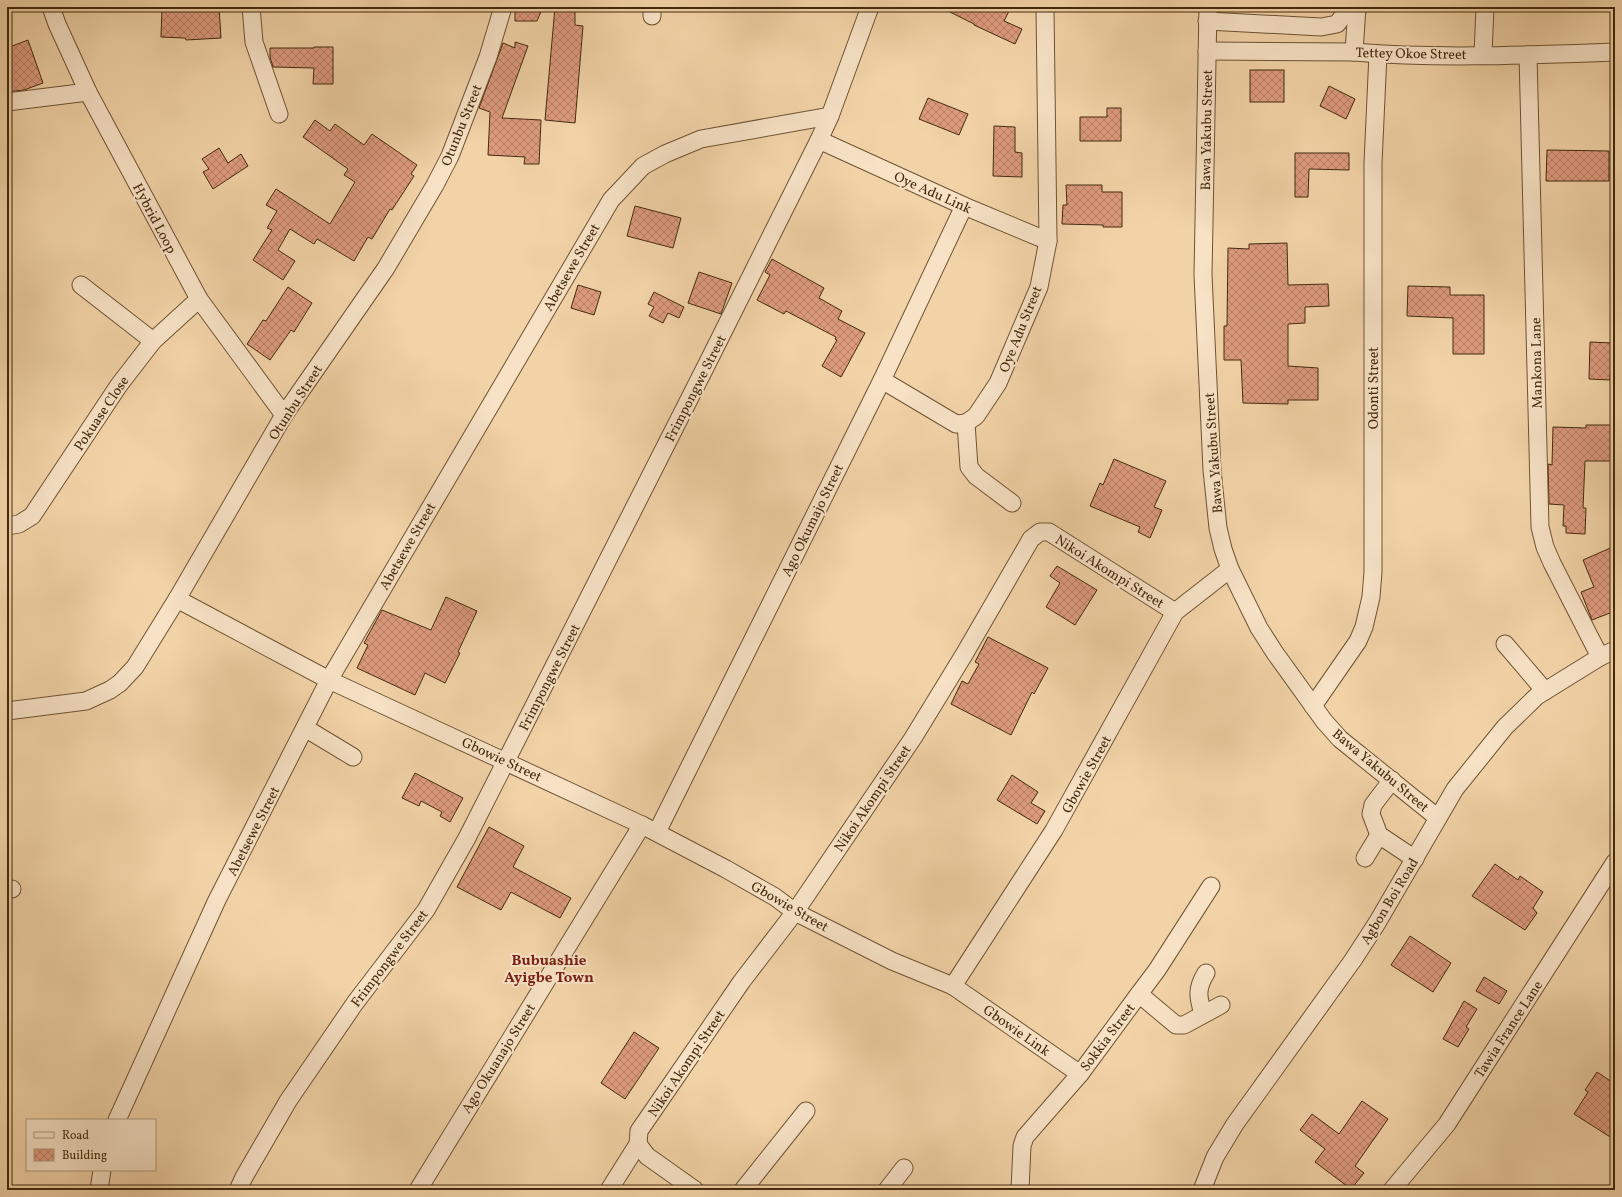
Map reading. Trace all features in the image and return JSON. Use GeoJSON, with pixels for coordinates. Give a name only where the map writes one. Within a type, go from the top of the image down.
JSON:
{"type":"FeatureCollection","features":[{"type":"Feature","properties":{"kind":"street","name":"Hybrid Loop"},"geometry":{"type":"LineString","coordinates":[[52,7],[57,24],[88,92],[199,299],[284,415]]}},
{"type":"Feature","properties":{"kind":"street"},"geometry":{"type":"LineString","coordinates":[[251,7],[254,42],[279,114]]}},
{"type":"Feature","properties":{"kind":"street","name":"Otunbu Street"},"geometry":{"type":"LineString","coordinates":[[7,711],[75,704],[93,699],[120,683],[135,667],[177,599],[284,415],[386,268],[447,162],[488,57],[503,7]]}},
{"type":"Feature","properties":{"kind":"street"},"geometry":{"type":"LineString","coordinates":[[830,116],[870,7]]}},
{"type":"Feature","properties":{"kind":"street","name":"Oye Adu Street"},"geometry":{"type":"LineString","coordinates":[[966,423],[976,416],[998,383],[1039,287],[1048,241],[1045,7]]}},
{"type":"Feature","properties":{"kind":"street"},"geometry":{"type":"LineString","coordinates":[[1483,55],[1486,7]]}},
{"type":"Feature","properties":{"kind":"street"},"geometry":{"type":"LineString","coordinates":[[1207,14],[1325,26],[1337,24],[1343,16],[1357,9]]}},
{"type":"Feature","properties":{"kind":"street"},"geometry":{"type":"LineString","coordinates":[[1354,52],[1357,9]]}},
{"type":"Feature","properties":{"kind":"street","name":"Bawa Yakubu Street"},"geometry":{"type":"LineString","coordinates":[[1207,14],[1204,283],[1215,504],[1218,528],[1223,549],[1230,569],[1259,628],[1324,721],[1340,739],[1438,818]]}},
{"type":"Feature","properties":{"kind":"street","name":"Tettey Okoe Street"},"geometry":{"type":"LineString","coordinates":[[1207,51],[1483,55],[1615,52]]}},
{"type":"Feature","properties":{"kind":"street","name":"Odonti Street"},"geometry":{"type":"LineString","coordinates":[[1313,706],[1358,641],[1364,627],[1371,597],[1373,572],[1373,163],[1378,54]]}},
{"type":"Feature","properties":{"kind":"street","name":"Mankona Lane"},"geometry":{"type":"LineString","coordinates":[[1528,55],[1540,527],[1545,546],[1552,563],[1607,653]]}},
{"type":"Feature","properties":{"kind":"street"},"geometry":{"type":"LineString","coordinates":[[7,102],[88,92]]}},
{"type":"Feature","properties":{"kind":"street","name":"Frimpongwe Street"},"geometry":{"type":"LineString","coordinates":[[238,1190],[288,1101],[355,1003],[426,910],[468,838],[830,116]]}},
{"type":"Feature","properties":{"kind":"street","name":"Abetsewe Street"},"geometry":{"type":"LineString","coordinates":[[117,1119],[217,900],[329,680],[610,200],[643,166],[664,154],[700,139],[830,116]]}},
{"type":"Feature","properties":{"kind":"street","name":"Oye Adu Link"},"geometry":{"type":"LineString","coordinates":[[819,140],[964,206],[1048,241]]}},
{"type":"Feature","properties":{"kind":"street","name":"Ago Okumajo Street"},"geometry":{"type":"LineString","coordinates":[[650,828],[882,380],[964,206]]}},
{"type":"Feature","properties":{"kind":"street"},"geometry":{"type":"LineString","coordinates":[[81,285],[152,341]]}},
{"type":"Feature","properties":{"kind":"street","name":"Pokuase Close"},"geometry":{"type":"LineString","coordinates":[[7,526],[19,524],[32,516],[118,385],[152,341],[199,299]]}},
{"type":"Feature","properties":{"kind":"street"},"geometry":{"type":"LineString","coordinates":[[882,380],[956,424],[966,423],[969,467],[976,476],[1012,503]]}},
{"type":"Feature","properties":{"kind":"street","name":"Nikoi Akompi Street"},"geometry":{"type":"LineString","coordinates":[[609,1190],[638,1144],[639,1131],[742,981],[795,912],[913,738],[1032,539],[1040,532],[1049,532],[1176,612]]}},
{"type":"Feature","properties":{"kind":"street","name":"Gbowie Street"},"geometry":{"type":"LineString","coordinates":[[177,599],[329,680],[650,828],[726,869],[774,897],[795,912],[892,961],[953,986],[1054,830],[1176,612],[1230,569]]}},
{"type":"Feature","properties":{"kind":"street"},"geometry":{"type":"LineString","coordinates":[[1505,644],[1545,691]]}},
{"type":"Feature","properties":{"kind":"street","name":"Agbon Boi Road"},"geometry":{"type":"LineString","coordinates":[[1202,1190],[1215,1157],[1235,1124],[1353,960],[1377,923],[1455,789],[1492,743],[1537,696],[1607,653]]}},
{"type":"Feature","properties":{"kind":"street"},"geometry":{"type":"LineString","coordinates":[[305,728],[353,756]]}},
{"type":"Feature","properties":{"kind":"street"},"geometry":{"type":"LineString","coordinates":[[1392,780],[1373,806],[1371,814],[1379,835],[1415,859]]}},
{"type":"Feature","properties":{"kind":"street","name":"Ago Okuanajo Street"},"geometry":{"type":"LineString","coordinates":[[418,1190],[650,828]]}},
{"type":"Feature","properties":{"kind":"street"},"geometry":{"type":"LineString","coordinates":[[1365,858],[1379,835]]}},
{"type":"Feature","properties":{"kind":"street","name":"Tawia France Lane"},"geometry":{"type":"LineString","coordinates":[[1392,1190],[1447,1124],[1615,862]]}},
{"type":"Feature","properties":{"kind":"street","name":"Sokkia Street"},"geometry":{"type":"LineString","coordinates":[[1020,1190],[1022,1146],[1025,1137],[1080,1074],[1157,970],[1211,886]]}},
{"type":"Feature","properties":{"kind":"street"},"geometry":{"type":"LineString","coordinates":[[1203,1014],[1198,992],[1200,983],[1206,973]]}},
{"type":"Feature","properties":{"kind":"street","name":"Gbowie Link"},"geometry":{"type":"LineString","coordinates":[[953,986],[1080,1074]]}},
{"type":"Feature","properties":{"kind":"street"},"geometry":{"type":"LineString","coordinates":[[1139,994],[1176,1025],[1184,1025],[1221,1005]]}},
{"type":"Feature","properties":{"kind":"street"},"geometry":{"type":"LineString","coordinates":[[743,1190],[806,1111]]}},
{"type":"Feature","properties":{"kind":"street"},"geometry":{"type":"LineString","coordinates":[[638,1144],[647,1156],[695,1190]]}},
{"type":"Feature","properties":{"kind":"street"},"geometry":{"type":"LineString","coordinates":[[887,1190],[904,1168]]}},
{"type":"Feature","properties":{"kind":"street"},"geometry":{"type":"LineString","coordinates":[[99,1190],[102,1171]]}},
{"type":"Feature","properties":{"kind":"building"},"geometry":{"type":"Polygon","coordinates":[[[162,7],[219,7],[221,38],[186,40],[185,38],[161,37],[162,7]]]}},
{"type":"Feature","properties":{"kind":"building"},"geometry":{"type":"Polygon","coordinates":[[[515,7],[543,7],[537,21],[515,21],[515,7]]]}},
{"type":"Feature","properties":{"kind":"building"},"geometry":{"type":"Polygon","coordinates":[[[555,7],[575,7],[575,25],[583,26],[575,123],[545,120],[555,7]]]}},
{"type":"Feature","properties":{"kind":"building"},"geometry":{"type":"Polygon","coordinates":[[[940,7],[1011,7],[1004,21],[1022,29],[1015,44],[940,7]]]}},
{"type":"Feature","properties":{"kind":"building"},"geometry":{"type":"Polygon","coordinates":[[[28,40],[43,83],[24,90],[7,92],[7,48],[28,40]]]}},
{"type":"Feature","properties":{"kind":"building"},"geometry":{"type":"Polygon","coordinates":[[[515,42],[528,46],[502,118],[541,120],[539,164],[524,164],[525,157],[488,155],[490,112],[479,108],[503,43],[515,48],[515,42]]]}},
{"type":"Feature","properties":{"kind":"building"},"geometry":{"type":"Polygon","coordinates":[[[333,47],[333,84],[313,84],[314,68],[273,67],[270,57],[270,48],[333,47]]]}},
{"type":"Feature","properties":{"kind":"building"},"geometry":{"type":"Polygon","coordinates":[[[1250,70],[1284,70],[1284,102],[1250,102],[1250,70]]]}},
{"type":"Feature","properties":{"kind":"building"},"geometry":{"type":"Polygon","coordinates":[[[1329,86],[1355,99],[1346,119],[1320,106],[1329,86]]]}},
{"type":"Feature","properties":{"kind":"building"},"geometry":{"type":"Polygon","coordinates":[[[928,98],[968,114],[959,135],[919,119],[928,98]]]}},
{"type":"Feature","properties":{"kind":"building"},"geometry":{"type":"Polygon","coordinates":[[[1107,108],[1121,108],[1121,141],[1080,141],[1080,117],[1107,117],[1107,108]]]}},
{"type":"Feature","properties":{"kind":"building"},"geometry":{"type":"Polygon","coordinates":[[[315,120],[330,131],[335,124],[364,145],[372,134],[417,165],[411,174],[414,176],[392,210],[390,209],[372,239],[368,237],[354,261],[317,239],[314,244],[290,229],[278,250],[295,261],[283,280],[253,260],[272,230],[267,228],[277,211],[266,205],[276,189],[330,224],[355,182],[344,175],[348,169],[303,137],[315,120]]]}},
{"type":"Feature","properties":{"kind":"building"},"geometry":{"type":"Polygon","coordinates":[[[994,126],[1015,127],[1015,152],[1022,153],[1022,177],[993,176],[994,126]]]}},
{"type":"Feature","properties":{"kind":"building"},"geometry":{"type":"Polygon","coordinates":[[[219,148],[228,163],[241,154],[248,166],[213,189],[203,172],[209,169],[202,159],[219,148]]]}},
{"type":"Feature","properties":{"kind":"building"},"geometry":{"type":"Polygon","coordinates":[[[1547,150],[1609,151],[1609,181],[1546,181],[1547,150]]]}},
{"type":"Feature","properties":{"kind":"building"},"geometry":{"type":"Polygon","coordinates":[[[1295,153],[1349,153],[1349,170],[1309,169],[1308,197],[1295,197],[1295,153]]]}},
{"type":"Feature","properties":{"kind":"building"},"geometry":{"type":"Polygon","coordinates":[[[1066,185],[1102,185],[1102,192],[1122,192],[1122,227],[1062,224],[1063,205],[1067,205],[1066,185]]]}},
{"type":"Feature","properties":{"kind":"building"},"geometry":{"type":"Polygon","coordinates":[[[635,206],[681,218],[673,248],[627,236],[635,206]]]}},
{"type":"Feature","properties":{"kind":"building"},"geometry":{"type":"Polygon","coordinates":[[[1287,243],[1288,285],[1328,284],[1329,306],[1305,307],[1305,323],[1288,324],[1288,366],[1318,368],[1318,400],[1288,400],[1288,404],[1243,403],[1241,360],[1224,360],[1224,326],[1227,326],[1228,248],[1249,249],[1249,244],[1287,243]]]}},
{"type":"Feature","properties":{"kind":"building"},"geometry":{"type":"Polygon","coordinates":[[[772,259],[824,288],[819,298],[842,311],[838,319],[865,333],[841,377],[822,366],[837,340],[835,339],[836,337],[786,311],[784,314],[757,300],[770,275],[765,272],[772,259]]]}},
{"type":"Feature","properties":{"kind":"building"},"geometry":{"type":"Polygon","coordinates":[[[699,272],[732,283],[721,314],[688,303],[699,272]]]}},
{"type":"Feature","properties":{"kind":"building"},"geometry":{"type":"Polygon","coordinates":[[[578,285],[601,292],[594,315],[571,308],[578,285]]]}},
{"type":"Feature","properties":{"kind":"building"},"geometry":{"type":"Polygon","coordinates":[[[1408,286],[1450,287],[1450,295],[1484,295],[1484,354],[1453,354],[1453,318],[1407,316],[1408,286]]]}},
{"type":"Feature","properties":{"kind":"building"},"geometry":{"type":"Polygon","coordinates":[[[288,287],[312,303],[294,332],[291,330],[270,360],[247,344],[263,320],[266,321],[288,287]]]}},
{"type":"Feature","properties":{"kind":"building"},"geometry":{"type":"Polygon","coordinates":[[[654,292],[684,307],[679,318],[668,313],[663,323],[649,316],[654,307],[648,304],[654,292]]]}},
{"type":"Feature","properties":{"kind":"building"},"geometry":{"type":"Polygon","coordinates":[[[1590,342],[1612,343],[1610,380],[1589,379],[1590,342]]]}},
{"type":"Feature","properties":{"kind":"building"},"geometry":{"type":"Polygon","coordinates":[[[1586,425],[1612,425],[1612,461],[1585,461],[1583,508],[1586,508],[1585,534],[1566,533],[1566,526],[1563,526],[1564,505],[1549,504],[1548,464],[1552,465],[1553,427],[1586,428],[1586,425]]]}},
{"type":"Feature","properties":{"kind":"building"},"geometry":{"type":"Polygon","coordinates":[[[1114,459],[1166,481],[1154,507],[1162,510],[1150,538],[1138,532],[1140,527],[1090,506],[1100,483],[1103,485],[1114,459]]]}},
{"type":"Feature","properties":{"kind":"building"},"geometry":{"type":"Polygon","coordinates":[[[1615,546],[1615,611],[1592,620],[1581,592],[1594,587],[1583,560],[1615,546]]]}},
{"type":"Feature","properties":{"kind":"building"},"geometry":{"type":"Polygon","coordinates":[[[1057,566],[1097,590],[1075,625],[1046,607],[1060,583],[1050,576],[1057,566]]]}},
{"type":"Feature","properties":{"kind":"building"},"geometry":{"type":"Polygon","coordinates":[[[446,597],[477,611],[458,652],[460,653],[445,683],[425,673],[415,695],[357,668],[368,645],[364,643],[382,610],[431,630],[446,597]]]}},
{"type":"Feature","properties":{"kind":"building"},"geometry":{"type":"Polygon","coordinates":[[[988,637],[1048,668],[1034,694],[1032,692],[1011,735],[951,704],[962,681],[968,684],[979,664],[975,662],[988,637]]]}},
{"type":"Feature","properties":{"kind":"building"},"geometry":{"type":"Polygon","coordinates":[[[415,773],[463,798],[450,822],[440,816],[442,812],[421,801],[419,806],[402,798],[415,773]]]}},
{"type":"Feature","properties":{"kind":"building"},"geometry":{"type":"Polygon","coordinates":[[[1012,775],[1038,792],[1031,803],[1045,811],[1037,824],[997,800],[1012,775]]]}},
{"type":"Feature","properties":{"kind":"building"},"geometry":{"type":"Polygon","coordinates":[[[489,827],[524,846],[513,867],[571,898],[560,918],[511,892],[501,910],[457,887],[489,827]]]}},
{"type":"Feature","properties":{"kind":"building"},"geometry":{"type":"Polygon","coordinates":[[[1495,864],[1518,880],[1520,876],[1543,892],[1533,908],[1537,913],[1525,930],[1472,896],[1495,864]]]}},
{"type":"Feature","properties":{"kind":"building"},"geometry":{"type":"Polygon","coordinates":[[[1410,936],[1451,963],[1433,992],[1391,965],[1410,936]]]}},
{"type":"Feature","properties":{"kind":"building"},"geometry":{"type":"Polygon","coordinates":[[[1484,977],[1507,991],[1499,1004],[1476,991],[1484,977]]]}},
{"type":"Feature","properties":{"kind":"building"},"geometry":{"type":"Polygon","coordinates":[[[1464,1001],[1477,1009],[1466,1027],[1469,1029],[1458,1047],[1443,1039],[1464,1001]]]}},
{"type":"Feature","properties":{"kind":"building"},"geometry":{"type":"Polygon","coordinates":[[[634,1032],[659,1048],[625,1099],[601,1083],[634,1032]]]}},
{"type":"Feature","properties":{"kind":"building"},"geometry":{"type":"Polygon","coordinates":[[[1597,1072],[1615,1084],[1615,1140],[1574,1114],[1588,1092],[1585,1090],[1597,1072]]]}},
{"type":"Feature","properties":{"kind":"building"},"geometry":{"type":"Polygon","coordinates":[[[1362,1101],[1388,1119],[1355,1166],[1364,1173],[1351,1189],[1315,1162],[1325,1149],[1300,1130],[1312,1114],[1339,1134],[1362,1101]]]}},
{"type":"Feature","properties":{"kind":"district","name":"Bubuashie Ayigbe Town"},"geometry":{"type":"Point","coordinates":[549,968]}}]}
